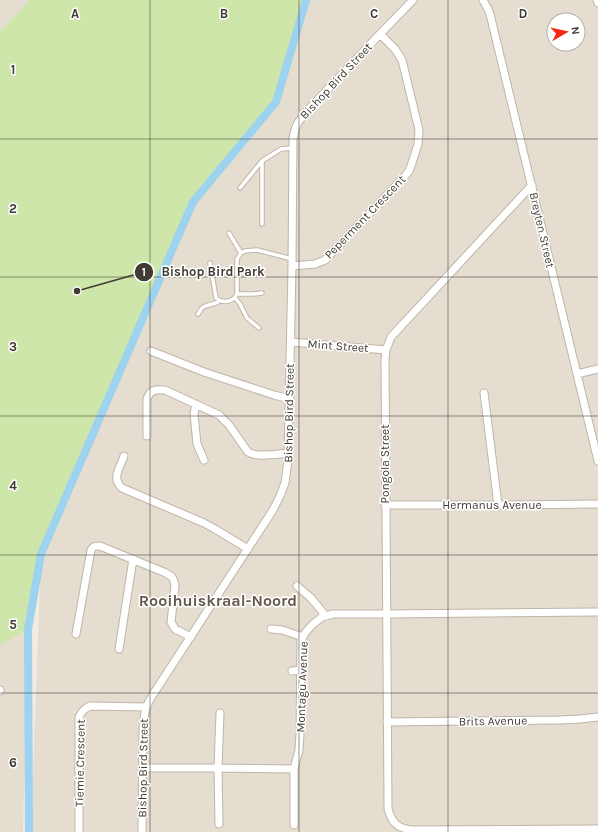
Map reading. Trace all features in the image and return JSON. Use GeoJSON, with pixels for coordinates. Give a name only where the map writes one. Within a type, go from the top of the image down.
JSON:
{"type":"FeatureCollection","features":[{"type":"Feature","properties":{"kind":"street","name":"Bishop Bird Street"},"geometry":{"type":"LineString","coordinates":[[142,832],[143,722],[146,706],[273,510],[285,483],[288,471],[292,262],[292,148],[294,130],[308,110],[413,0]]}},
{"type":"Feature","properties":{"kind":"street","name":"Breyten Street"},"geometry":{"type":"LineString","coordinates":[[483,0],[490,14],[598,461]]}},
{"type":"Feature","properties":{"kind":"street"},"geometry":{"type":"LineString","coordinates":[[597,0],[598,4]]}},
{"type":"Feature","properties":{"kind":"street","name":"Peperment Crescent"},"geometry":{"type":"LineString","coordinates":[[292,262],[315,264],[325,260],[409,171],[418,144],[419,130],[402,60],[396,49],[380,34]]}},
{"type":"Feature","properties":{"kind":"street","name":"Pongola Street"},"geometry":{"type":"LineString","coordinates":[[532,186],[391,337],[386,350],[384,360],[388,809],[393,822],[404,829],[412,830],[598,829]]}},
{"type":"Feature","properties":{"kind":"street","name":"Mint Street"},"geometry":{"type":"LineString","coordinates":[[291,342],[386,350]]}},
{"type":"Feature","properties":{"kind":"street"},"geometry":{"type":"LineString","coordinates":[[151,351],[204,372],[290,399]]}},
{"type":"Feature","properties":{"kind":"street"},"geometry":{"type":"LineString","coordinates":[[577,374],[598,369]]}},
{"type":"Feature","properties":{"kind":"street"},"geometry":{"type":"LineString","coordinates":[[147,436],[148,395],[152,391],[159,389],[165,390],[219,415],[223,418],[250,454],[288,453]]}},
{"type":"Feature","properties":{"kind":"street"},"geometry":{"type":"LineString","coordinates":[[484,393],[498,505]]}},
{"type":"Feature","properties":{"kind":"street"},"geometry":{"type":"LineString","coordinates":[[196,404],[194,414],[197,444],[204,460]]}},
{"type":"Feature","properties":{"kind":"street"},"geometry":{"type":"LineString","coordinates":[[124,456],[116,476],[118,484],[122,488],[204,523],[248,549]]}},
{"type":"Feature","properties":{"kind":"street","name":"Hermanus Avenue"},"geometry":{"type":"LineString","coordinates":[[385,505],[598,504]]}},
{"type":"Feature","properties":{"kind":"street"},"geometry":{"type":"LineString","coordinates":[[76,634],[91,550],[92,547],[100,546],[166,573],[172,577],[175,586],[171,622],[175,629],[191,637]]}},
{"type":"Feature","properties":{"kind":"street"},"geometry":{"type":"LineString","coordinates":[[119,649],[133,559]]}},
{"type":"Feature","properties":{"kind":"street"},"geometry":{"type":"LineString","coordinates":[[297,586],[311,598],[325,615],[598,612]]}},
{"type":"Feature","properties":{"kind":"street","name":"Montagu Avenue"},"geometry":{"type":"LineString","coordinates":[[294,825],[294,769],[299,750],[301,641],[305,633],[312,625],[325,615]]}},
{"type":"Feature","properties":{"kind":"street"},"geometry":{"type":"LineString","coordinates":[[271,629],[282,630],[303,637]]}},
{"type":"Feature","properties":{"kind":"street"},"geometry":{"type":"LineString","coordinates":[[292,671],[301,670]]}},
{"type":"Feature","properties":{"kind":"street","name":"Tiemie Crescent"},"geometry":{"type":"LineString","coordinates":[[78,832],[79,717],[81,713],[84,709],[90,706],[146,706]]}},
{"type":"Feature","properties":{"kind":"street"},"geometry":{"type":"LineString","coordinates":[[218,824],[220,713]]}},
{"type":"Feature","properties":{"kind":"street","name":"Brits Avenue"},"geometry":{"type":"LineString","coordinates":[[387,722],[559,720],[598,717]]}},
{"type":"Feature","properties":{"kind":"street"},"geometry":{"type":"LineString","coordinates":[[142,768],[294,769]]}},
{"type":"Feature","properties":{"kind":"lane"},"geometry":{"type":"LineString","coordinates":[[240,188],[262,160],[281,149],[292,148]]}},
{"type":"Feature","properties":{"kind":"lane"},"geometry":{"type":"LineString","coordinates":[[262,160],[262,224]]}},
{"type":"Feature","properties":{"kind":"lane"},"geometry":{"type":"LineString","coordinates":[[229,233],[241,253]]}},
{"type":"Feature","properties":{"kind":"lane"},"geometry":{"type":"LineString","coordinates":[[198,314],[204,307],[219,301],[224,302],[235,298],[237,294],[237,259],[241,253],[245,251],[257,250],[292,262]]}},
{"type":"Feature","properties":{"kind":"lane"},"geometry":{"type":"LineString","coordinates":[[210,263],[214,292],[219,301]]}},
{"type":"Feature","properties":{"kind":"lane"},"geometry":{"type":"LineString","coordinates":[[237,294],[262,293]]}},
{"type":"Feature","properties":{"kind":"lane"},"geometry":{"type":"LineString","coordinates":[[235,298],[248,318],[259,328]]}},
{"type":"Feature","properties":{"kind":"shaded area"},"geometry":{"type":"Polygon","coordinates":[[[0,0],[30,0],[2,29],[0,29],[0,0]]]}},
{"type":"Feature","properties":{"kind":"shaded area"},"geometry":{"type":"Polygon","coordinates":[[[306,0],[598,0],[598,832],[31,832],[41,554],[193,202],[276,102],[306,0]]]}},
{"type":"Feature","properties":{"kind":"shaded area"},"geometry":{"type":"Polygon","coordinates":[[[28,629],[23,832],[0,832],[0,645],[28,629]]]}},
{"type":"Feature","properties":{"kind":"green space"},"geometry":{"type":"Polygon","coordinates":[[[30,0],[306,0],[276,102],[193,202],[41,554],[28,629],[0,645],[0,29],[2,29],[30,0]]]}},
{"type":"Feature","properties":{"kind":"waterway"},"geometry":{"type":"LineString","coordinates":[[29,832],[28,629],[41,554],[193,202],[276,102],[306,0]]}},
{"type":"Feature","properties":{"kind":"place","name":"Bishop Bird Park"},"geometry":{"type":"Point","coordinates":[77,291]}},
{"type":"Feature","properties":{"kind":"district","name":"Rooihuiskraal-Noord"},"geometry":{"type":"Point","coordinates":[218,600]}}]}
